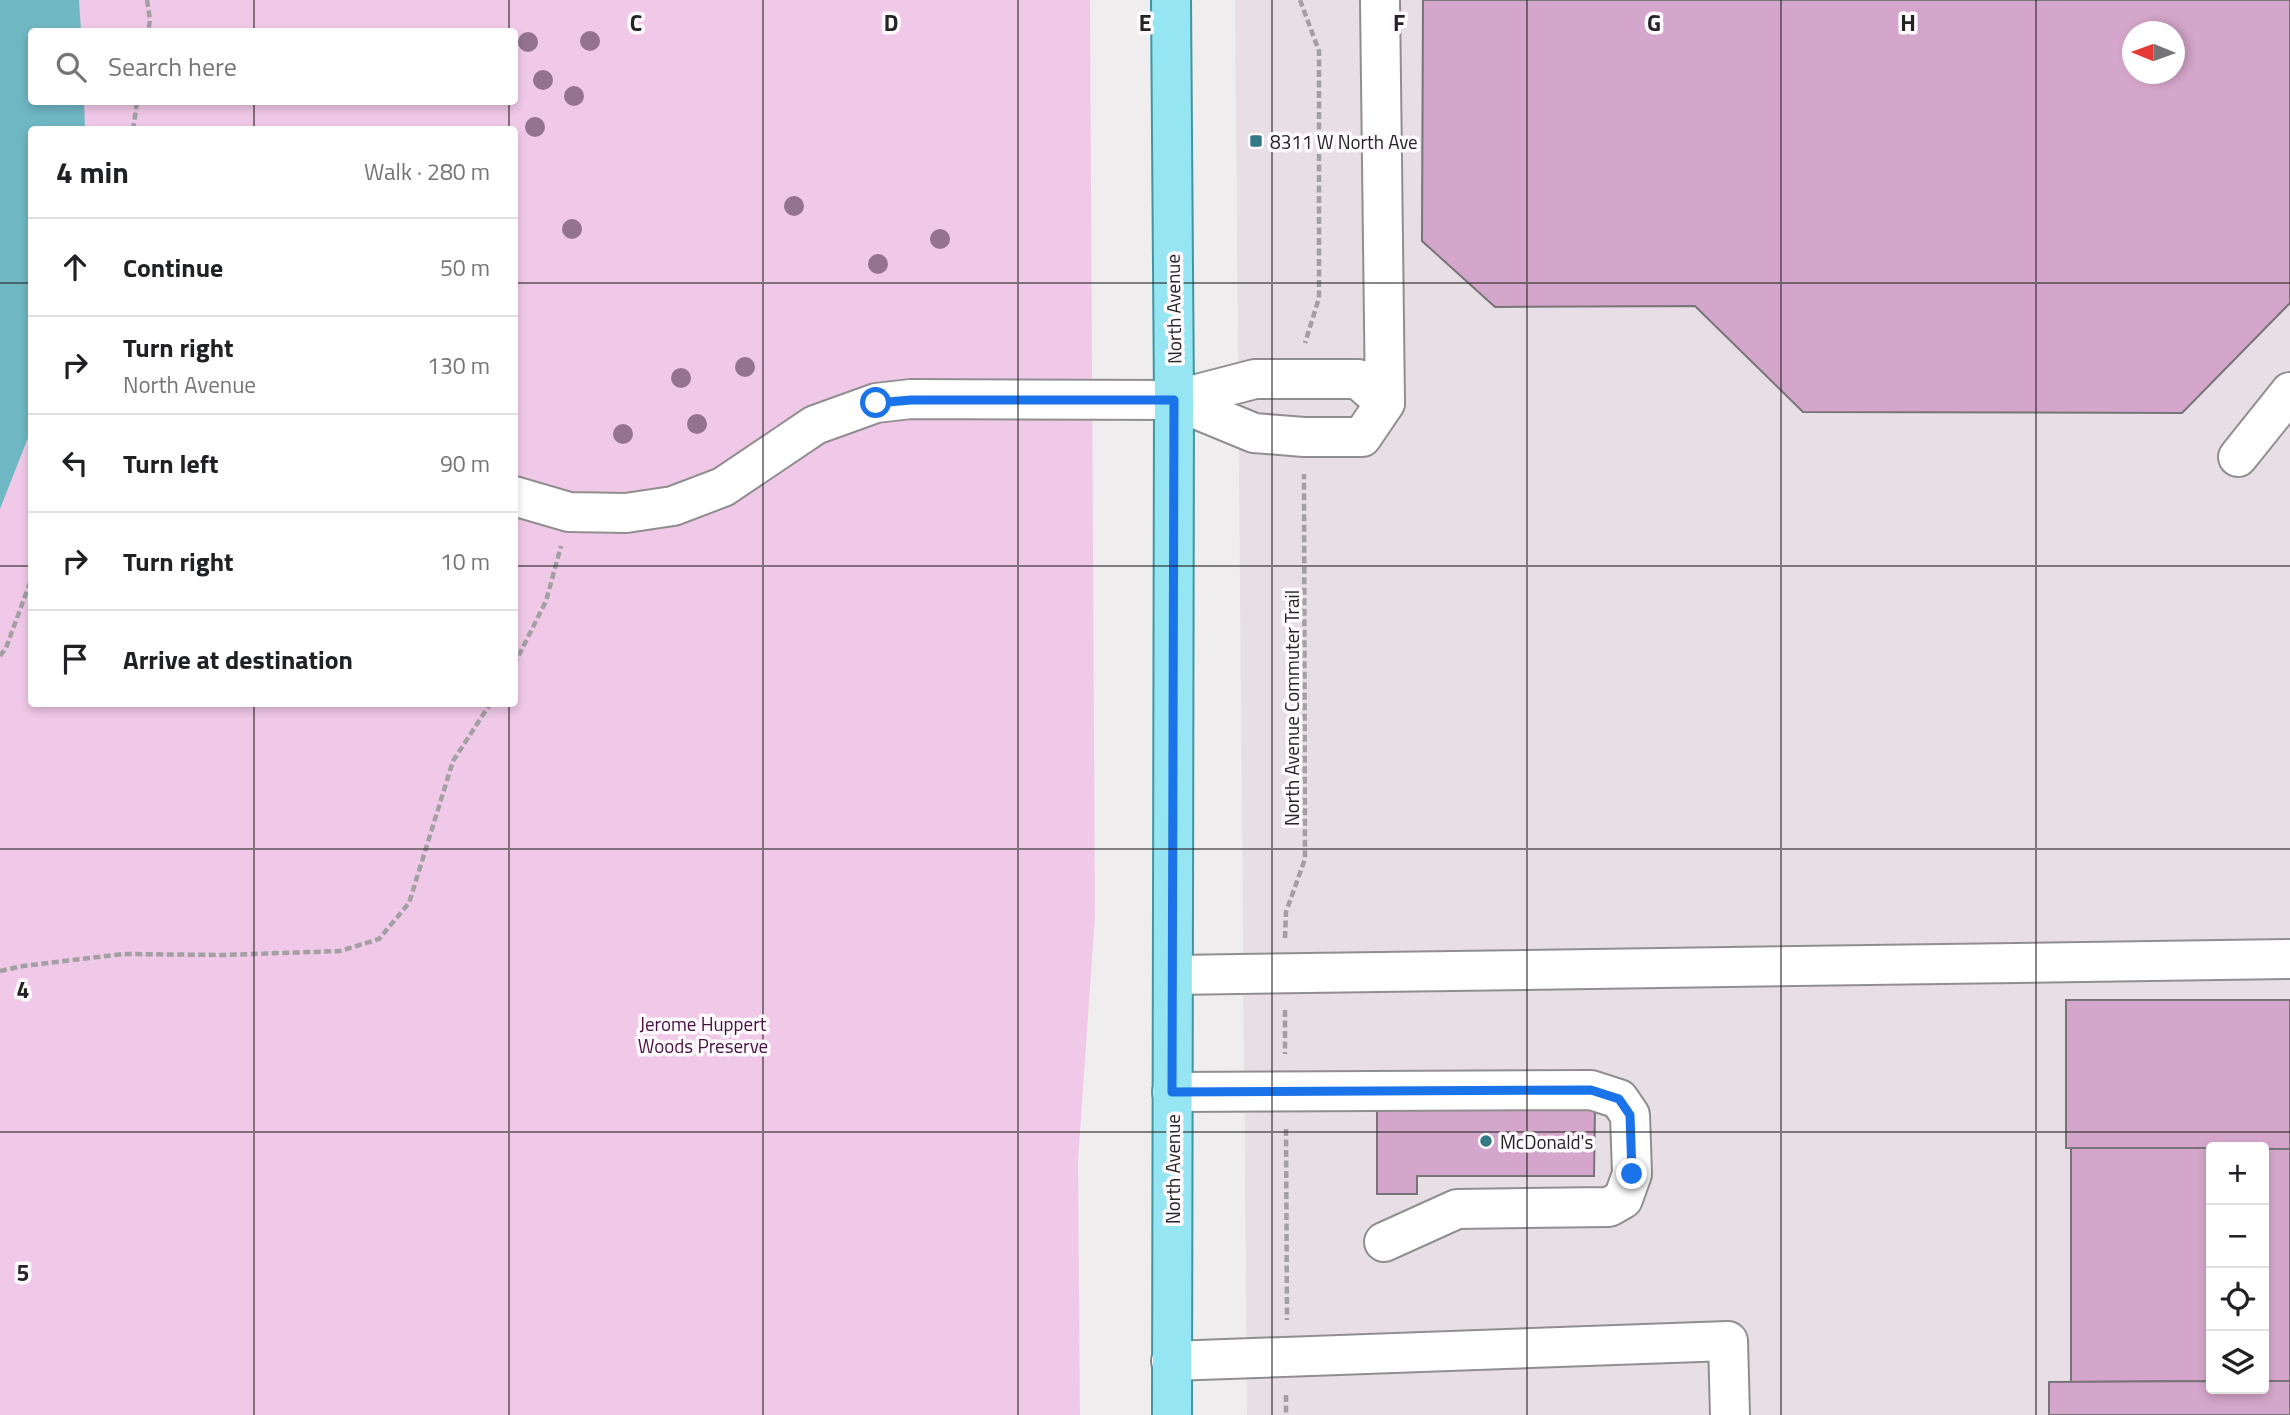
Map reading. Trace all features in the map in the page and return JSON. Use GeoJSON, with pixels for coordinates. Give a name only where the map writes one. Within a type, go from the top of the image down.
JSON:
{"type":"FeatureCollection","features":[{"type":"Feature","properties":{"kind":"main road","name":"North Avenue"},"geometry":{"type":"LineString","coordinates":[[1171,0],[1174,400],[1172,1415]]}},
{"type":"Feature","properties":{"kind":"lane"},"geometry":{"type":"LineString","coordinates":[[1174,400],[1254,433],[1315,437],[1362,437],[1385,403],[1380,0]]}},
{"type":"Feature","properties":{"kind":"lane"},"geometry":{"type":"LineString","coordinates":[[518,497],[569,512],[626,513],[673,506],[723,487],[815,425],[876,403],[911,400],[1174,400],[1255,379],[1358,379],[1385,403]]}},
{"type":"Feature","properties":{"kind":"lane"},"geometry":{"type":"LineString","coordinates":[[2238,457],[2290,393]]}},
{"type":"Feature","properties":{"kind":"lane"},"geometry":{"type":"LineString","coordinates":[[1173,975],[2290,959]]}},
{"type":"Feature","properties":{"kind":"lane"},"geometry":{"type":"LineString","coordinates":[[1172,1092],[1591,1090],[1619,1099],[1630,1115],[1632,1174],[1623,1199],[1609,1207],[1457,1209],[1384,1241]]}},
{"type":"Feature","properties":{"kind":"lane"},"geometry":{"type":"LineString","coordinates":[[1171,1361],[1728,1341],[1730,1415]]}},
{"type":"Feature","properties":{"kind":"path"},"geometry":{"type":"LineString","coordinates":[[147,0],[149,28]]}},
{"type":"Feature","properties":{"kind":"path"},"geometry":{"type":"LineString","coordinates":[[1300,0],[1319,51],[1319,298],[1305,345]]}},
{"type":"Feature","properties":{"kind":"path"},"geometry":{"type":"LineString","coordinates":[[133,126],[136,105]]}},
{"type":"Feature","properties":{"kind":"path","name":"North Avenue Commuter Trail"},"geometry":{"type":"LineString","coordinates":[[1285,940],[1286,912],[1305,859],[1304,460]]}},
{"type":"Feature","properties":{"kind":"path"},"geometry":{"type":"LineString","coordinates":[[518,657],[546,601],[569,512]]}},
{"type":"Feature","properties":{"kind":"path"},"geometry":{"type":"LineString","coordinates":[[0,656],[6,648],[28,589]]}},
{"type":"Feature","properties":{"kind":"path"},"geometry":{"type":"LineString","coordinates":[[0,971],[123,954],[223,956],[340,951],[379,939],[409,903],[453,761],[488,707]]}},
{"type":"Feature","properties":{"kind":"path"},"geometry":{"type":"LineString","coordinates":[[1285,999],[1286,1062]]}},
{"type":"Feature","properties":{"kind":"path"},"geometry":{"type":"LineString","coordinates":[[1286,1128],[1287,1320]]}},
{"type":"Feature","properties":{"kind":"path"},"geometry":{"type":"LineString","coordinates":[[1286,1395],[1286,1415]]}},
{"type":"Feature","properties":{"kind":"shaded area"},"geometry":{"type":"Polygon","coordinates":[[[1235,0],[2290,0],[2290,1415],[1247,1415],[1235,0]]]}},
{"type":"Feature","properties":{"kind":"green space","name":"Jerome Huppert Woods Preserve"},"geometry":{"type":"Polygon","coordinates":[[[0,0],[1090,0],[1095,915],[1078,1161],[1080,1415],[0,1415],[0,0]]]}},
{"type":"Feature","properties":{"kind":"water"},"geometry":{"type":"Polygon","coordinates":[[[0,0],[79,0],[81,28],[28,28],[28,105],[84,105],[85,126],[28,126],[28,438],[0,509],[0,0]]]}},
{"type":"Feature","properties":{"kind":"building"},"geometry":{"type":"Polygon","coordinates":[[[1423,0],[2290,0],[2290,303],[2182,413],[1803,412],[1695,306],[1495,307],[1422,241],[1423,0]]]}},
{"type":"Feature","properties":{"kind":"building"},"geometry":{"type":"Polygon","coordinates":[[[2066,1000],[2290,1000],[2290,1149],[2269,1149],[2269,1142],[2206,1142],[2206,1149],[2066,1148],[2066,1000]]]}},
{"type":"Feature","properties":{"kind":"building","name":"McDonald's"},"geometry":{"type":"Polygon","coordinates":[[[1377,1106],[1595,1107],[1594,1176],[1417,1176],[1417,1194],[1377,1194],[1377,1106]]]}},
{"type":"Feature","properties":{"kind":"building"},"geometry":{"type":"Polygon","coordinates":[[[2071,1148],[2206,1148],[2206,1381],[2071,1382],[2071,1148]]]}},
{"type":"Feature","properties":{"kind":"building"},"geometry":{"type":"Polygon","coordinates":[[[2269,1149],[2290,1149],[2290,1381],[2269,1381],[2269,1149]]]}},
{"type":"Feature","properties":{"kind":"building"},"geometry":{"type":"Polygon","coordinates":[[[2206,1381],[2206,1394],[2269,1394],[2269,1381],[2290,1381],[2290,1415],[2049,1415],[2049,1382],[2206,1381]]]}},
{"type":"Feature","properties":{"kind":"place","name":"8311 W North Ave"},"geometry":{"type":"Point","coordinates":[1256,141]}},
{"type":"Feature","properties":{"kind":"place","name":"McDonald's"},"geometry":{"type":"Point","coordinates":[1486,1141]}},
{"type":"Feature","properties":{"kind":"route"},"geometry":{"type":"LineString","coordinates":[[876,403],[911,400],[1174,400],[1172,1092],[1591,1090],[1619,1099],[1630,1115],[1632,1174]]}}]}
